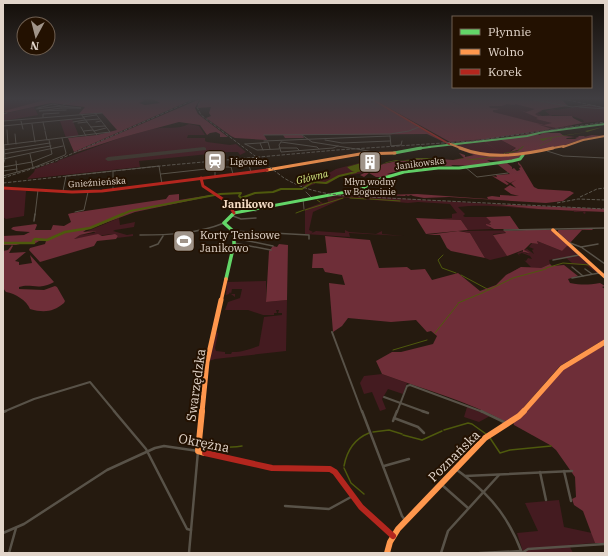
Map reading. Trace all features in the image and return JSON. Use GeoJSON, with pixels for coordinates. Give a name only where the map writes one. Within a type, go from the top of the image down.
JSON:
{"type":"FeatureCollection","features":[{"type":"Feature","properties":{"kind":"street"},"geometry":{"type":"LineString","coordinates":[[6,128],[22,124],[23,129]]}},
{"type":"Feature","properties":{"kind":"street"},"geometry":{"type":"LineString","coordinates":[[30,124],[35,142],[35,150]]}},
{"type":"Feature","properties":{"kind":"street"},"geometry":{"type":"LineString","coordinates":[[43,124],[45,131],[48,140],[50,143],[53,154],[32,162],[3,166],[3,145],[35,142],[48,140],[62,138],[86,136],[110,132],[104,125],[91,127]]}},
{"type":"Feature","properties":{"kind":"street"},"geometry":{"type":"LineString","coordinates":[[88,124],[97,134]]}},
{"type":"Feature","properties":{"kind":"street"},"geometry":{"type":"LineString","coordinates":[[415,124],[450,145],[476,154],[521,155],[549,151],[583,140],[605,136]]}},
{"type":"Feature","properties":{"kind":"street","name":"Gnieźnieńska"},"geometry":{"type":"LineString","coordinates":[[3,188],[62,192],[113,190],[269,170],[358,155],[394,153],[429,147],[527,136],[542,132],[605,124]]}},
{"type":"Feature","properties":{"kind":"street"},"geometry":{"type":"LineString","coordinates":[[3,126],[6,128],[8,145]]}},
{"type":"Feature","properties":{"kind":"street"},"geometry":{"type":"LineString","coordinates":[[81,127],[86,136]]}},
{"type":"Feature","properties":{"kind":"street"},"geometry":{"type":"LineString","coordinates":[[281,142],[307,139],[390,135],[420,127]]}},
{"type":"Feature","properties":{"kind":"street"},"geometry":{"type":"LineString","coordinates":[[84,131],[107,128]]}},
{"type":"Feature","properties":{"kind":"street"},"geometry":{"type":"LineString","coordinates":[[15,134],[16,144]]}},
{"type":"Feature","properties":{"kind":"street"},"geometry":{"type":"LineString","coordinates":[[264,135],[390,135]]}},
{"type":"Feature","properties":{"kind":"street"},"geometry":{"type":"LineString","coordinates":[[302,135],[313,142],[375,153],[376,157],[368,160]]}},
{"type":"Feature","properties":{"kind":"street"},"geometry":{"type":"LineString","coordinates":[[390,135],[391,146],[402,145],[402,141]]}},
{"type":"Feature","properties":{"kind":"street"},"geometry":{"type":"LineString","coordinates":[[3,176],[65,155],[66,153],[62,138]]}},
{"type":"Feature","properties":{"kind":"street"},"geometry":{"type":"LineString","coordinates":[[325,139],[342,144],[390,141]]}},
{"type":"Feature","properties":{"kind":"street"},"geometry":{"type":"LineString","coordinates":[[264,141],[287,141]]}},
{"type":"Feature","properties":{"kind":"street"},"geometry":{"type":"LineString","coordinates":[[270,149],[268,142],[245,144],[256,150],[263,150],[279,148],[297,148],[299,150]]}},
{"type":"Feature","properties":{"kind":"street"},"geometry":{"type":"LineString","coordinates":[[279,148],[279,144],[281,142]]}},
{"type":"Feature","properties":{"kind":"street"},"geometry":{"type":"LineString","coordinates":[[281,142],[317,147],[319,149]]}},
{"type":"Feature","properties":{"kind":"street"},"geometry":{"type":"LineString","coordinates":[[4,150],[50,143]]}},
{"type":"Feature","properties":{"kind":"street"},"geometry":{"type":"LineString","coordinates":[[260,143],[263,150]]}},
{"type":"Feature","properties":{"kind":"street"},"geometry":{"type":"LineString","coordinates":[[4,154],[64,146]]}},
{"type":"Feature","properties":{"kind":"street"},"geometry":{"type":"LineString","coordinates":[[279,148],[280,152],[333,148],[338,146]]}},
{"type":"Feature","properties":{"kind":"street"},"geometry":{"type":"LineString","coordinates":[[4,159],[30,154],[35,150]]}},
{"type":"Feature","properties":{"kind":"street"},"geometry":{"type":"LineString","coordinates":[[549,151],[563,156],[605,158]]}},
{"type":"Feature","properties":{"kind":"street","name":"Gnieźnieńska"},"geometry":{"type":"LineString","coordinates":[[375,153],[394,153]]}},
{"type":"Feature","properties":{"kind":"street"},"geometry":{"type":"LineString","coordinates":[[30,154],[33,167]]}},
{"type":"Feature","properties":{"kind":"street","name":"Janikowska"},"geometry":{"type":"LineString","coordinates":[[233,214],[245,209],[363,188],[376,180],[402,172],[437,168],[465,167],[513,161],[521,155]]}},
{"type":"Feature","properties":{"kind":"street"},"geometry":{"type":"LineString","coordinates":[[38,156],[39,160]]}},
{"type":"Feature","properties":{"kind":"street"},"geometry":{"type":"LineString","coordinates":[[215,158],[215,177]]}},
{"type":"Feature","properties":{"kind":"street"},"geometry":{"type":"LineString","coordinates":[[247,159],[251,172]]}},
{"type":"Feature","properties":{"kind":"street"},"geometry":{"type":"LineString","coordinates":[[37,160],[41,164]]}},
{"type":"Feature","properties":{"kind":"street"},"geometry":{"type":"LineString","coordinates":[[16,161],[17,172]]}},
{"type":"Feature","properties":{"kind":"street"},"geometry":{"type":"LineString","coordinates":[[62,192],[66,176],[159,166],[162,184]]}},
{"type":"Feature","properties":{"kind":"street"},"geometry":{"type":"LineString","coordinates":[[161,174],[231,167],[233,174]]}},
{"type":"Feature","properties":{"kind":"street"},"geometry":{"type":"LineString","coordinates":[[465,167],[477,177],[508,173]]}},
{"type":"Feature","properties":{"kind":"street"},"geometry":{"type":"LineString","coordinates":[[3,171],[17,168]]}},
{"type":"Feature","properties":{"kind":"street"},"geometry":{"type":"LineString","coordinates":[[113,171],[113,190]]}},
{"type":"Feature","properties":{"kind":"street"},"geometry":{"type":"LineString","coordinates":[[201,178],[203,186],[228,202],[233,214],[241,219],[256,218]]}},
{"type":"Feature","properties":{"kind":"street"},"geometry":{"type":"LineString","coordinates":[[70,184],[114,180]]}},
{"type":"Feature","properties":{"kind":"street"},"geometry":{"type":"LineString","coordinates":[[34,221],[38,190]]}},
{"type":"Feature","properties":{"kind":"street"},"geometry":{"type":"LineString","coordinates":[[75,212],[84,209],[84,203],[88,192]]}},
{"type":"Feature","properties":{"kind":"street"},"geometry":{"type":"LineString","coordinates":[[306,192],[311,197]]}},
{"type":"Feature","properties":{"kind":"street"},"geometry":{"type":"LineString","coordinates":[[303,199],[304,209]]}},
{"type":"Feature","properties":{"kind":"street"},"geometry":{"type":"LineString","coordinates":[[245,209],[256,211]]}},
{"type":"Feature","properties":{"kind":"street"},"geometry":{"type":"LineString","coordinates":[[140,235],[151,234],[163,236],[214,227],[225,224],[233,214]]}},
{"type":"Feature","properties":{"kind":"street"},"geometry":{"type":"LineString","coordinates":[[225,224],[233,231],[308,235],[309,239]]}},
{"type":"Feature","properties":{"kind":"street"},"geometry":{"type":"LineString","coordinates":[[504,230],[605,228]]}},
{"type":"Feature","properties":{"kind":"street"},"geometry":{"type":"LineString","coordinates":[[553,230],[605,277]]}},
{"type":"Feature","properties":{"kind":"street","name":"Swarzędzka"},"geometry":{"type":"LineString","coordinates":[[189,553],[207,362],[234,241],[233,231]]}},
{"type":"Feature","properties":{"kind":"street"},"geometry":{"type":"LineString","coordinates":[[150,247],[159,244],[163,236]]}},
{"type":"Feature","properties":{"kind":"street"},"geometry":{"type":"LineString","coordinates":[[234,241],[273,246]]}},
{"type":"Feature","properties":{"kind":"street"},"geometry":{"type":"LineString","coordinates":[[234,241],[271,250]]}},
{"type":"Feature","properties":{"kind":"street"},"geometry":{"type":"LineString","coordinates":[[569,244],[570,243],[581,247],[605,264]]}},
{"type":"Feature","properties":{"kind":"street"},"geometry":{"type":"LineString","coordinates":[[581,247],[598,244]]}},
{"type":"Feature","properties":{"kind":"street"},"geometry":{"type":"LineString","coordinates":[[553,260],[580,254]]}},
{"type":"Feature","properties":{"kind":"street"},"geometry":{"type":"LineString","coordinates":[[572,267],[584,276]]}},
{"type":"Feature","properties":{"kind":"street"},"geometry":{"type":"LineString","coordinates":[[585,269],[592,274]]}},
{"type":"Feature","properties":{"kind":"street"},"geometry":{"type":"LineString","coordinates":[[572,278],[602,273]]}},
{"type":"Feature","properties":{"kind":"street"},"geometry":{"type":"LineString","coordinates":[[332,332],[402,516],[405,520]]}},
{"type":"Feature","properties":{"kind":"street","name":"Poznańska"},"geometry":{"type":"LineString","coordinates":[[386,553],[392,536],[405,520],[486,437],[520,416],[562,368],[605,342]]}},
{"type":"Feature","properties":{"kind":"street"},"geometry":{"type":"LineString","coordinates":[[3,412],[34,399],[90,382],[147,452],[182,516],[186,527],[188,530],[191,530]]}},
{"type":"Feature","properties":{"kind":"street"},"geometry":{"type":"LineString","coordinates":[[424,433],[418,427],[393,419],[408,386],[410,385],[491,415],[508,424]]}},
{"type":"Feature","properties":{"kind":"street"},"geometry":{"type":"LineString","coordinates":[[384,397],[428,413]]}},
{"type":"Feature","properties":{"kind":"street","name":"Okrężna"},"geometry":{"type":"LineString","coordinates":[[3,533],[16,528],[107,470],[164,446],[198,451],[272,468],[330,469],[335,472],[352,496],[367,513],[392,536]]}},
{"type":"Feature","properties":{"kind":"street"},"geometry":{"type":"LineString","coordinates":[[384,466],[409,459]]}},
{"type":"Feature","properties":{"kind":"street"},"geometry":{"type":"LineString","coordinates":[[456,468],[485,491],[496,503],[509,522],[522,552]]}},
{"type":"Feature","properties":{"kind":"street"},"geometry":{"type":"LineString","coordinates":[[465,476],[572,470]]}},
{"type":"Feature","properties":{"kind":"street"},"geometry":{"type":"LineString","coordinates":[[564,471],[571,501]]}},
{"type":"Feature","properties":{"kind":"street"},"geometry":{"type":"LineString","coordinates":[[540,472],[546,500]]}},
{"type":"Feature","properties":{"kind":"street"},"geometry":{"type":"LineString","coordinates":[[441,553],[448,531],[499,475]]}},
{"type":"Feature","properties":{"kind":"street"},"geometry":{"type":"LineString","coordinates":[[441,484],[468,508]]}},
{"type":"Feature","properties":{"kind":"street"},"geometry":{"type":"LineString","coordinates":[[285,506],[329,509],[335,507],[352,496]]}},
{"type":"Feature","properties":{"kind":"street"},"geometry":{"type":"LineString","coordinates":[[9,553],[16,528]]}},
{"type":"Feature","properties":{"kind":"street"},"geometry":{"type":"LineString","coordinates":[[480,553],[522,552],[528,549],[605,544]]}},
{"type":"Feature","properties":{"kind":"shaded area"},"geometry":{"type":"Polygon","coordinates":[[[61,124],[74,124],[79,136],[66,138],[61,124]]]}},
{"type":"Feature","properties":{"kind":"shaded area"},"geometry":{"type":"Polygon","coordinates":[[[112,124],[137,124],[74,152],[68,138],[97,135],[117,130],[112,124]]]}},
{"type":"Feature","properties":{"kind":"shaded area"},"geometry":{"type":"Polygon","coordinates":[[[141,124],[172,124],[120,138],[71,154],[141,124]]]}},
{"type":"Feature","properties":{"kind":"shaded area"},"geometry":{"type":"Polygon","coordinates":[[[189,124],[199,126],[205,135],[188,135],[187,138],[205,138],[205,141],[207,142],[230,145],[236,144],[246,152],[240,155],[238,152],[229,152],[139,161],[140,167],[27,179],[35,169],[58,162],[57,161],[120,138],[153,129],[180,127],[189,124]]]}},
{"type":"Feature","properties":{"kind":"shaded area"},"geometry":{"type":"Polygon","coordinates":[[[193,124],[211,124],[228,137],[220,137],[220,134],[216,132],[207,135],[200,125],[193,124]]]}},
{"type":"Feature","properties":{"kind":"shaded area"},"geometry":{"type":"Polygon","coordinates":[[[214,124],[413,124],[444,142],[427,134],[302,135],[304,138],[285,138],[283,135],[264,135],[267,140],[235,138],[214,124]]]}},
{"type":"Feature","properties":{"kind":"shaded area"},"geometry":{"type":"Polygon","coordinates":[[[418,124],[578,124],[556,128],[537,124],[552,129],[486,139],[450,142],[418,124]]]}},
{"type":"Feature","properties":{"kind":"shaded area"},"geometry":{"type":"Polygon","coordinates":[[[533,124],[564,124],[574,127],[550,130],[552,129],[533,124]]]}},
{"type":"Feature","properties":{"kind":"shaded area"},"geometry":{"type":"Polygon","coordinates":[[[603,127],[587,132],[585,131],[603,127]]]}},
{"type":"Feature","properties":{"kind":"shaded area"},"geometry":{"type":"Polygon","coordinates":[[[552,130],[541,133],[560,133],[564,136],[575,137],[566,139],[577,139],[575,138],[579,137],[578,136],[605,136],[586,139],[552,149],[504,154],[518,151],[524,146],[518,150],[510,152],[516,148],[501,140],[484,141],[552,130]]]}},
{"type":"Feature","properties":{"kind":"shaded area"},"geometry":{"type":"Polygon","coordinates":[[[587,132],[551,138],[552,140],[539,146],[551,140],[549,138],[543,141],[539,139],[587,132]]]}},
{"type":"Feature","properties":{"kind":"shaded area"},"geometry":{"type":"Polygon","coordinates":[[[507,137],[481,141],[501,140],[516,148],[510,152],[502,154],[503,155],[475,152],[449,143],[507,137]]]}},
{"type":"Feature","properties":{"kind":"shaded area"},"geometry":{"type":"Polygon","coordinates":[[[524,146],[516,152],[505,153],[505,156],[472,160],[463,158],[471,159],[504,156],[504,153],[517,151],[524,146]]]}},
{"type":"Feature","properties":{"kind":"shaded area"},"geometry":{"type":"Polygon","coordinates":[[[455,148],[481,155],[521,156],[509,161],[487,160],[492,163],[474,166],[440,166],[396,172],[387,174],[394,174],[382,177],[376,177],[369,173],[364,177],[360,175],[383,164],[397,161],[410,161],[416,158],[453,160],[464,158],[459,153],[465,155],[465,157],[474,155],[455,148]]]}},
{"type":"Feature","properties":{"kind":"shaded area"},"geometry":{"type":"Polygon","coordinates":[[[416,158],[441,158],[440,159],[413,159],[416,158]]]}},
{"type":"Feature","properties":{"kind":"shaded area"},"geometry":{"type":"Polygon","coordinates":[[[401,160],[390,162],[379,165],[387,162],[401,160]]]}},
{"type":"Feature","properties":{"kind":"shaded area"},"geometry":{"type":"Polygon","coordinates":[[[364,161],[369,164],[368,167],[370,167],[366,170],[362,162],[364,161]]]}},
{"type":"Feature","properties":{"kind":"shaded area"},"geometry":{"type":"Polygon","coordinates":[[[518,162],[534,187],[538,189],[570,191],[574,193],[563,201],[546,203],[449,197],[424,198],[411,195],[382,195],[417,194],[488,199],[487,197],[500,197],[500,195],[519,196],[511,194],[504,189],[510,185],[516,188],[511,183],[516,180],[510,183],[504,180],[509,184],[507,185],[492,176],[497,177],[496,175],[510,174],[497,164],[507,163],[512,167],[512,169],[514,168],[517,171],[520,170],[519,168],[521,167],[518,162]]]}},
{"type":"Feature","properties":{"kind":"shaded area"},"geometry":{"type":"Polygon","coordinates":[[[361,163],[347,167],[355,171],[373,168],[364,173],[351,175],[350,173],[340,176],[328,184],[315,183],[306,187],[295,183],[329,173],[336,169],[361,163]]]}},
{"type":"Feature","properties":{"kind":"shaded area"},"geometry":{"type":"Polygon","coordinates":[[[361,163],[365,170],[356,172],[347,167],[361,163]]]}},
{"type":"Feature","properties":{"kind":"shaded area"},"geometry":{"type":"Polygon","coordinates":[[[3,189],[26,191],[24,216],[6,219],[3,217],[3,189]]]}},
{"type":"Feature","properties":{"kind":"shaded area"},"geometry":{"type":"Polygon","coordinates":[[[179,194],[179,200],[212,196],[135,212],[86,230],[83,232],[97,231],[80,235],[74,239],[98,234],[102,236],[115,234],[118,236],[116,239],[97,241],[94,246],[40,262],[29,250],[30,248],[45,244],[46,241],[39,241],[34,244],[24,243],[16,245],[3,245],[3,236],[24,235],[30,232],[16,231],[11,229],[13,227],[36,224],[35,230],[51,230],[53,225],[64,226],[71,222],[68,214],[166,199],[169,195],[179,194]]]}},
{"type":"Feature","properties":{"kind":"shaded area"},"geometry":{"type":"Polygon","coordinates":[[[330,194],[491,204],[489,204],[556,210],[537,209],[486,206],[458,207],[465,214],[463,216],[465,217],[486,217],[491,222],[489,222],[491,225],[489,225],[490,228],[494,229],[468,230],[461,220],[439,219],[452,218],[452,214],[457,213],[450,204],[418,202],[408,203],[327,196],[330,194]]]}},
{"type":"Feature","properties":{"kind":"shaded area"},"geometry":{"type":"Polygon","coordinates":[[[327,197],[344,198],[313,212],[309,230],[313,232],[310,234],[316,231],[345,233],[345,230],[349,232],[376,234],[382,231],[382,234],[404,236],[349,233],[350,237],[305,234],[305,209],[321,203],[317,200],[323,203],[328,202],[327,197]]]}},
{"type":"Feature","properties":{"kind":"shaded area"},"geometry":{"type":"Polygon","coordinates":[[[488,204],[605,209],[605,212],[538,209],[488,204]]]}},
{"type":"Feature","properties":{"kind":"shaded area"},"geometry":{"type":"Polygon","coordinates":[[[573,211],[584,211],[586,213],[584,214],[583,212],[573,211]]]}},
{"type":"Feature","properties":{"kind":"shaded area"},"geometry":{"type":"Polygon","coordinates":[[[510,216],[519,229],[494,229],[486,225],[491,225],[489,223],[491,222],[486,217],[510,216]]]}},
{"type":"Feature","properties":{"kind":"shaded area"},"geometry":{"type":"Polygon","coordinates":[[[119,218],[120,225],[135,222],[134,227],[113,231],[127,235],[133,234],[133,236],[117,238],[118,236],[112,234],[73,239],[80,235],[95,233],[94,231],[83,233],[119,218]]]}},
{"type":"Feature","properties":{"kind":"shaded area"},"geometry":{"type":"Polygon","coordinates":[[[416,218],[461,220],[468,230],[426,234],[416,218]]]}},
{"type":"Feature","properties":{"kind":"shaded area"},"geometry":{"type":"Polygon","coordinates":[[[592,229],[593,230],[582,230],[570,243],[558,232],[558,230],[592,229]]]}},
{"type":"Feature","properties":{"kind":"shaded area"},"geometry":{"type":"Polygon","coordinates":[[[517,230],[493,234],[507,256],[490,260],[485,258],[470,233],[462,231],[517,230]]]}},
{"type":"Feature","properties":{"kind":"shaded area"},"geometry":{"type":"Polygon","coordinates":[[[552,230],[569,246],[562,251],[537,241],[538,244],[531,243],[524,250],[530,253],[523,252],[523,250],[507,256],[493,235],[506,233],[504,231],[552,230]]]}},
{"type":"Feature","properties":{"kind":"shaded area"},"geometry":{"type":"Polygon","coordinates":[[[458,231],[470,233],[485,258],[451,251],[447,248],[440,235],[427,235],[458,231]]]}},
{"type":"Feature","properties":{"kind":"shaded area"},"geometry":{"type":"Polygon","coordinates":[[[325,236],[370,240],[379,268],[407,267],[411,270],[425,269],[432,280],[458,273],[480,291],[496,285],[506,275],[521,267],[541,268],[550,264],[552,266],[564,265],[578,276],[568,279],[570,283],[600,283],[605,286],[602,287],[605,289],[605,341],[602,343],[600,342],[560,366],[517,415],[506,422],[476,408],[382,374],[376,361],[392,352],[401,352],[433,344],[437,336],[431,331],[427,332],[416,320],[391,322],[348,318],[342,326],[333,332],[329,283],[345,285],[342,275],[325,272],[323,268],[312,268],[313,254],[327,253],[325,236]]]}},
{"type":"Feature","properties":{"kind":"shaded area"},"geometry":{"type":"Polygon","coordinates":[[[537,241],[562,251],[569,246],[579,254],[570,256],[579,255],[600,273],[597,273],[586,265],[556,265],[572,263],[565,257],[549,260],[550,264],[541,268],[514,271],[521,267],[531,267],[524,260],[526,261],[528,258],[532,259],[530,256],[522,253],[519,254],[520,256],[517,253],[523,251],[528,254],[524,250],[527,249],[534,254],[532,250],[534,249],[529,247],[532,243],[537,244],[537,241]]]}},
{"type":"Feature","properties":{"kind":"shaded area"},"geometry":{"type":"Polygon","coordinates":[[[279,244],[288,245],[287,300],[266,302],[269,251],[273,246],[277,247],[279,244]]]}},
{"type":"Feature","properties":{"kind":"shaded area"},"geometry":{"type":"Polygon","coordinates":[[[12,245],[13,246],[9,253],[26,252],[15,261],[19,262],[19,265],[32,263],[30,255],[54,282],[44,286],[19,287],[19,289],[44,290],[55,286],[65,301],[64,303],[48,311],[35,310],[30,309],[20,298],[6,292],[3,288],[3,251],[8,250],[12,245]]]}},
{"type":"Feature","properties":{"kind":"shaded area"},"geometry":{"type":"Polygon","coordinates":[[[266,281],[266,302],[287,300],[286,351],[215,359],[209,361],[215,332],[218,333],[215,348],[216,351],[231,354],[232,352],[243,351],[259,346],[264,317],[282,315],[282,313],[278,313],[279,310],[276,310],[277,313],[274,313],[274,315],[263,315],[248,310],[225,310],[228,302],[240,298],[242,289],[232,289],[231,294],[230,292],[226,295],[227,282],[266,281]]]}},
{"type":"Feature","properties":{"kind":"shaded area"},"geometry":{"type":"Polygon","coordinates":[[[604,346],[605,543],[595,543],[583,511],[574,505],[572,499],[576,497],[575,477],[556,450],[550,445],[514,425],[513,422],[528,409],[561,371],[604,346]]]}},
{"type":"Feature","properties":{"kind":"shaded area"},"geometry":{"type":"Polygon","coordinates":[[[382,374],[407,383],[403,394],[388,389],[382,399],[386,409],[380,411],[372,392],[364,394],[360,383],[364,376],[382,374]]]}},
{"type":"Feature","properties":{"kind":"shaded area"},"geometry":{"type":"Polygon","coordinates":[[[467,407],[490,416],[479,422],[464,417],[467,407]]]}},
{"type":"Feature","properties":{"kind":"shaded area"},"geometry":{"type":"Polygon","coordinates":[[[559,500],[564,527],[592,533],[595,543],[569,545],[573,553],[489,553],[523,552],[517,533],[538,531],[525,503],[559,500]]]}},
{"type":"Feature","properties":{"kind":"waterway","name":"Główna"},"geometry":{"type":"LineString","coordinates":[[121,215],[130,211],[220,194],[241,193],[239,196],[241,198],[255,193],[273,192],[281,189],[302,189],[313,182],[326,183],[339,176],[356,172]]}},
{"type":"Feature","properties":{"kind":"waterway"},"geometry":{"type":"LineString","coordinates":[[305,210],[343,198]]}},
{"type":"Feature","properties":{"kind":"waterway"},"geometry":{"type":"LineString","coordinates":[[350,198],[366,199]]}},
{"type":"Feature","properties":{"kind":"waterway"},"geometry":{"type":"LineString","coordinates":[[370,199],[400,201]]}},
{"type":"Feature","properties":{"kind":"waterway"},"geometry":{"type":"LineString","coordinates":[[296,213],[304,210]]}},
{"type":"Feature","properties":{"kind":"waterway","name":"Główna"},"geometry":{"type":"LineString","coordinates":[[3,243],[34,243],[33,241],[35,239],[47,240],[65,232],[90,228],[123,214]]}},
{"type":"Feature","properties":{"kind":"waterway"},"geometry":{"type":"LineString","coordinates":[[443,255],[438,260],[442,268],[456,273]]}},
{"type":"Feature","properties":{"kind":"waterway"},"geometry":{"type":"LineString","coordinates":[[546,268],[563,263],[590,265]]}},
{"type":"Feature","properties":{"kind":"waterway"},"geometry":{"type":"LineString","coordinates":[[489,290],[513,278],[546,269]]}},
{"type":"Feature","properties":{"kind":"waterway"},"geometry":{"type":"LineString","coordinates":[[461,275],[489,290]]}},
{"type":"Feature","properties":{"kind":"waterway"},"geometry":{"type":"LineString","coordinates":[[458,303],[489,290]]}},
{"type":"Feature","properties":{"kind":"waterway"},"geometry":{"type":"LineString","coordinates":[[435,333],[458,304]]}},
{"type":"Feature","properties":{"kind":"waterway"},"geometry":{"type":"LineString","coordinates":[[393,350],[427,340]]}},
{"type":"Feature","properties":{"kind":"waterway"},"geometry":{"type":"LineString","coordinates":[[444,430],[468,423],[472,424],[486,434]]}},
{"type":"Feature","properties":{"kind":"waterway"},"geometry":{"type":"LineString","coordinates":[[373,432],[389,430],[402,434]]}},
{"type":"Feature","properties":{"kind":"waterway"},"geometry":{"type":"LineString","coordinates":[[403,435],[422,440],[442,431]]}},
{"type":"Feature","properties":{"kind":"waterway"},"geometry":{"type":"LineString","coordinates":[[344,466],[349,450],[355,442],[359,438],[369,433]]}},
{"type":"Feature","properties":{"kind":"waterway"},"geometry":{"type":"LineString","coordinates":[[490,438],[500,453],[510,450],[551,446]]}},
{"type":"Feature","properties":{"kind":"waterway"},"geometry":{"type":"LineString","coordinates":[[202,443],[201,442],[211,446],[221,447],[242,446]]}},
{"type":"Feature","properties":{"kind":"waterway"},"geometry":{"type":"LineString","coordinates":[[344,468],[351,483],[364,494]]}},
{"type":"Feature","properties":{"kind":"runway"},"geometry":{"type":"LineString","coordinates":[[108,159],[204,149]]}},
{"type":"Feature","properties":{"kind":"railway"},"geometry":{"type":"LineString","coordinates":[[3,178],[53,162],[139,124]]}},
{"type":"Feature","properties":{"kind":"railway"},"geometry":{"type":"LineString","coordinates":[[213,124],[257,157]]}},
{"type":"Feature","properties":{"kind":"railway"},"geometry":{"type":"LineString","coordinates":[[257,157],[473,141],[591,124]]}},
{"type":"Feature","properties":{"kind":"railway"},"geometry":{"type":"LineString","coordinates":[[3,183],[257,157]]}},
{"type":"Feature","properties":{"kind":"railway"},"geometry":{"type":"LineString","coordinates":[[257,157],[284,178],[299,186],[331,194],[605,209]]}},
{"type":"Feature","properties":{"kind":"railway"},"geometry":{"type":"LineString","coordinates":[[580,197],[597,189],[605,188]]}},
{"type":"Feature","properties":{"kind":"railway"},"geometry":{"type":"LineString","coordinates":[[557,203],[578,199],[605,200]]}},
{"type":"Feature","properties":{"kind":"traffic: fast"},"geometry":{"type":"LineString","coordinates":[[429,147],[527,136],[543,132],[605,124]]}},
{"type":"Feature","properties":{"kind":"traffic: fast"},"geometry":{"type":"LineString","coordinates":[[394,153],[430,147]]}},
{"type":"Feature","properties":{"kind":"traffic: fast"},"geometry":{"type":"LineString","coordinates":[[226,279],[234,244],[234,232],[224,223],[234,213],[362,189],[374,181],[404,172],[438,168],[459,168],[512,161],[520,159],[523,155]]}},
{"type":"Feature","properties":{"kind":"traffic: slow"},"geometry":{"type":"LineString","coordinates":[[563,147],[583,140],[605,136]]}},
{"type":"Feature","properties":{"kind":"traffic: slow"},"geometry":{"type":"LineString","coordinates":[[448,143],[462,149],[490,155],[520,154],[564,146]]}},
{"type":"Feature","properties":{"kind":"traffic: slow"},"geometry":{"type":"LineString","coordinates":[[267,170],[360,154],[395,153]]}},
{"type":"Feature","properties":{"kind":"traffic: slow"},"geometry":{"type":"LineString","coordinates":[[553,230],[605,277]]}},
{"type":"Feature","properties":{"kind":"traffic: slow"},"geometry":{"type":"LineString","coordinates":[[205,453],[198,451],[207,362],[226,279]]}},
{"type":"Feature","properties":{"kind":"traffic: slow"},"geometry":{"type":"LineString","coordinates":[[387,553],[390,542],[398,529],[485,438],[519,416],[562,368],[605,342]]}},
{"type":"Feature","properties":{"kind":"traffic: jam"},"geometry":{"type":"LineString","coordinates":[[415,124],[449,144]]}},
{"type":"Feature","properties":{"kind":"traffic: jam"},"geometry":{"type":"LineString","coordinates":[[3,188],[72,192],[102,191],[267,170]]}},
{"type":"Feature","properties":{"kind":"traffic: jam"},"geometry":{"type":"LineString","coordinates":[[201,178],[203,186],[227,202],[234,213]]}},
{"type":"Feature","properties":{"kind":"traffic: jam"},"geometry":{"type":"LineString","coordinates":[[205,453],[272,468],[330,469],[335,472],[361,507],[393,536]]}},
{"type":"Feature","properties":{"kind":"place","name":"Ligowiec"},"geometry":{"type":"Point","coordinates":[215,161]}},
{"type":"Feature","properties":{"kind":"place","name":"Młyn wodny w Bogucinie"},"geometry":{"type":"Point","coordinates":[370,162]}},
{"type":"Feature","properties":{"kind":"place","name":"Korty Tenisowe Janikowo"},"geometry":{"type":"Point","coordinates":[184,241]}},
{"type":"Feature","properties":{"kind":"district","name":"Janikowo"},"geometry":{"type":"Point","coordinates":[248,204]}}]}
